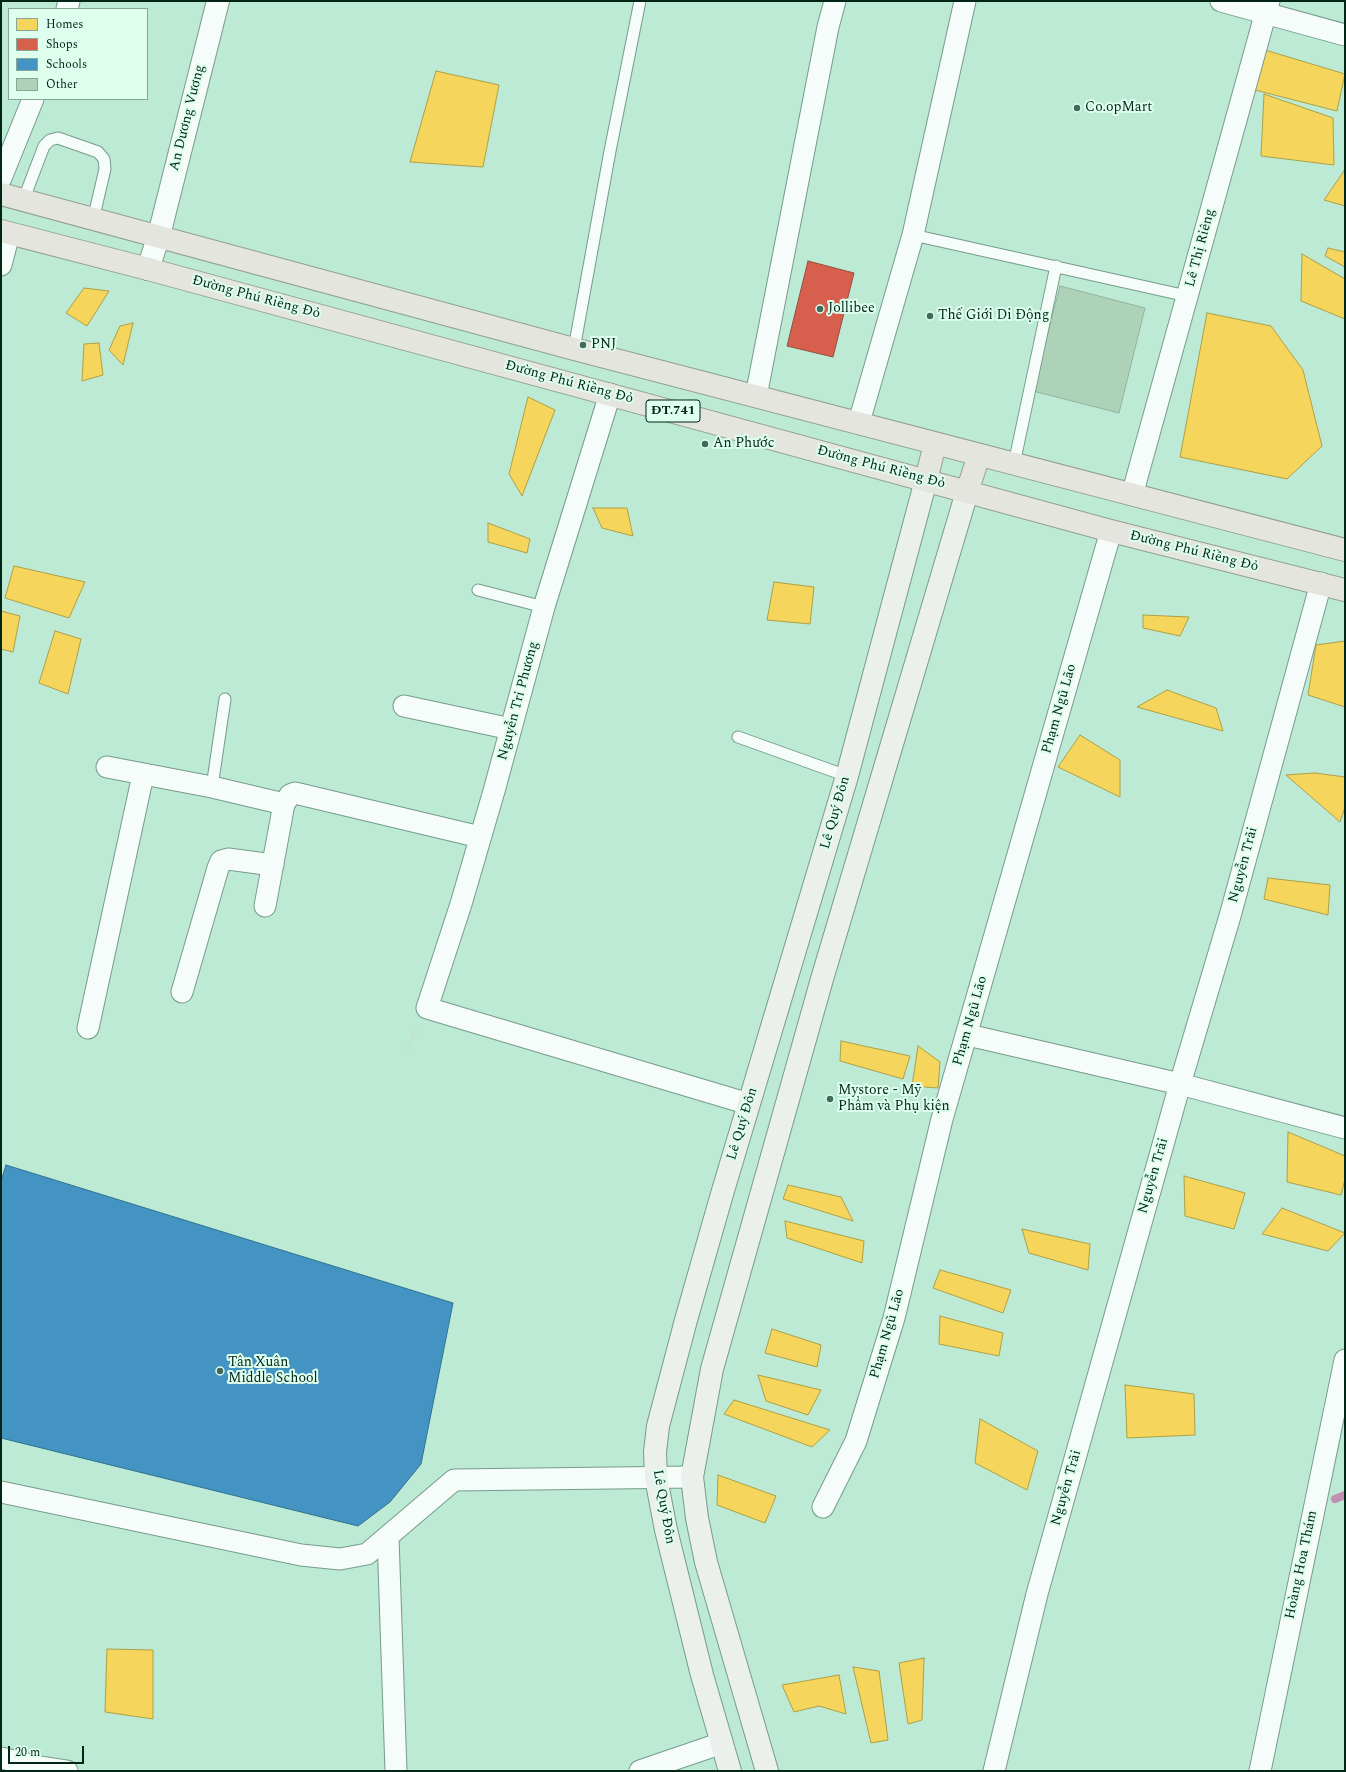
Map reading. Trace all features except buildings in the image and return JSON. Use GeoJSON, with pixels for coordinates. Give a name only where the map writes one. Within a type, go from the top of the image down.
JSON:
{"type":"FeatureCollection","features":[{"type":"Feature","properties":{"kind":"main road","name":"ĐT.741"},"geometry":{"type":"LineString","coordinates":[[1,194],[93,220],[158,235],[574,349],[859,422],[935,444],[1345,550]]}},
{"type":"Feature","properties":{"kind":"main road","name":"Đường Phú Riềng Đỏ"},"geometry":{"type":"LineString","coordinates":[[5,233],[148,269],[1111,531],[1345,590]]}},
{"type":"Feature","properties":{"kind":"main road"},"geometry":{"type":"LineString","coordinates":[[926,480],[935,444]]}},
{"type":"Feature","properties":{"kind":"main road"},"geometry":{"type":"LineString","coordinates":[[767,1771],[706,1562],[697,1518],[692,1477],[712,1369],[822,979],[967,492],[980,455]]}},
{"type":"Feature","properties":{"kind":"main road","name":"Lê Quý Đôn"},"geometry":{"type":"LineString","coordinates":[[730,1771],[702,1675],[666,1530],[656,1478],[655,1452],[658,1426],[686,1320],[847,776],[926,480]]}},
{"type":"Feature","properties":{"kind":"street","name":"An Dương Vương"},"geometry":{"type":"LineString","coordinates":[[148,269],[218,1]]}},
{"type":"Feature","properties":{"kind":"street"},"geometry":{"type":"LineString","coordinates":[[756,396],[828,27],[835,1]]}},
{"type":"Feature","properties":{"kind":"street"},"geometry":{"type":"LineString","coordinates":[[859,422],[913,235],[965,1]]}},
{"type":"Feature","properties":{"kind":"street"},"geometry":{"type":"LineString","coordinates":[[1221,1],[1267,7],[1345,35]]}},
{"type":"Feature","properties":{"kind":"street","name":"Lê Thị Riêng"},"geometry":{"type":"LineString","coordinates":[[1132,495],[1267,7]]}},
{"type":"Feature","properties":{"kind":"street"},"geometry":{"type":"LineString","coordinates":[[1,178],[33,100]]}},
{"type":"Feature","properties":{"kind":"street"},"geometry":{"type":"LineString","coordinates":[[1,265],[5,233]]}},
{"type":"Feature","properties":{"kind":"street","name":"Nguyễn Tri Phương"},"geometry":{"type":"LineString","coordinates":[[610,394],[544,607],[461,904],[427,1008],[749,1104]]}},
{"type":"Feature","properties":{"kind":"street","name":"Phạm Ngũ Lão"},"geometry":{"type":"LineString","coordinates":[[823,1507],[856,1442],[894,1318],[942,1120],[968,1035],[1111,531]]}},
{"type":"Feature","properties":{"kind":"street","name":"Nguyễn Trãi"},"geometry":{"type":"LineString","coordinates":[[994,1771],[1037,1594],[1180,1084],[1230,916],[1321,583]]}},
{"type":"Feature","properties":{"kind":"street"},"geometry":{"type":"LineString","coordinates":[[404,706],[511,729]]}},
{"type":"Feature","properties":{"kind":"street"},"geometry":{"type":"LineString","coordinates":[[107,767],[212,787],[284,804]]}},
{"type":"Feature","properties":{"kind":"street"},"geometry":{"type":"LineString","coordinates":[[88,1028],[143,775]]}},
{"type":"Feature","properties":{"kind":"street"},"geometry":{"type":"LineString","coordinates":[[265,906],[284,804],[287,798],[295,794],[480,837]]}},
{"type":"Feature","properties":{"kind":"street"},"geometry":{"type":"LineString","coordinates":[[182,992],[221,861],[228,859],[273,865]]}},
{"type":"Feature","properties":{"kind":"street"},"geometry":{"type":"LineString","coordinates":[[968,1035],[1180,1084],[1345,1128]]}},
{"type":"Feature","properties":{"kind":"street","name":"Hoàng Hoa Thám"},"geometry":{"type":"LineString","coordinates":[[1260,1771],[1345,1360]]}},
{"type":"Feature","properties":{"kind":"street"},"geometry":{"type":"LineString","coordinates":[[1,1492],[301,1555],[340,1559],[367,1554],[454,1480],[692,1477]]}},
{"type":"Feature","properties":{"kind":"street"},"geometry":{"type":"LineString","coordinates":[[388,1537],[396,1771]]}},
{"type":"Feature","properties":{"kind":"street"},"geometry":{"type":"LineString","coordinates":[[640,1771],[722,1743]]}},
{"type":"Feature","properties":{"kind":"street"},"geometry":{"type":"LineString","coordinates":[[1,1758],[35,1769],[68,1771]]}},
{"type":"Feature","properties":{"kind":"lane"},"geometry":{"type":"LineString","coordinates":[[574,349],[610,150],[640,1]]}},
{"type":"Feature","properties":{"kind":"lane"},"geometry":{"type":"LineString","coordinates":[[23,201],[44,146],[50,140],[58,138],[98,152],[104,159],[105,169],[93,220]]}},
{"type":"Feature","properties":{"kind":"lane"},"geometry":{"type":"LineString","coordinates":[[913,235],[1187,296]]}},
{"type":"Feature","properties":{"kind":"lane"},"geometry":{"type":"LineString","coordinates":[[1014,464],[1056,266]]}},
{"type":"Feature","properties":{"kind":"lane"},"geometry":{"type":"LineString","coordinates":[[478,590],[544,607]]}},
{"type":"Feature","properties":{"kind":"lane"},"geometry":{"type":"LineString","coordinates":[[212,787],[225,699]]}},
{"type":"Feature","properties":{"kind":"lane"},"geometry":{"type":"LineString","coordinates":[[738,737],[847,776]]}},
{"type":"Feature","properties":{"kind":"waterway"},"geometry":{"type":"LineString","coordinates":[[1335,1499],[1345,1495]]}},
{"type":"Feature","properties":{"kind":"place","name":"Co.opMart"},"geometry":{"type":"Point","coordinates":[1077,108]}},
{"type":"Feature","properties":{"kind":"place","name":"Jollibee"},"geometry":{"type":"Point","coordinates":[820,309]}},
{"type":"Feature","properties":{"kind":"place","name":"Thế Giới Di Động"},"geometry":{"type":"Point","coordinates":[930,316]}},
{"type":"Feature","properties":{"kind":"place","name":"PNJ"},"geometry":{"type":"Point","coordinates":[583,345]}},
{"type":"Feature","properties":{"kind":"place","name":"An Phước"},"geometry":{"type":"Point","coordinates":[705,444]}},
{"type":"Feature","properties":{"kind":"place","name":"Mystore - Mỹ Phẩm và Phụ kiện"},"geometry":{"type":"Point","coordinates":[830,1099]}},
{"type":"Feature","properties":{"kind":"place","name":"Tân Xuân Middle School"},"geometry":{"type":"Point","coordinates":[220,1371]}}]}
